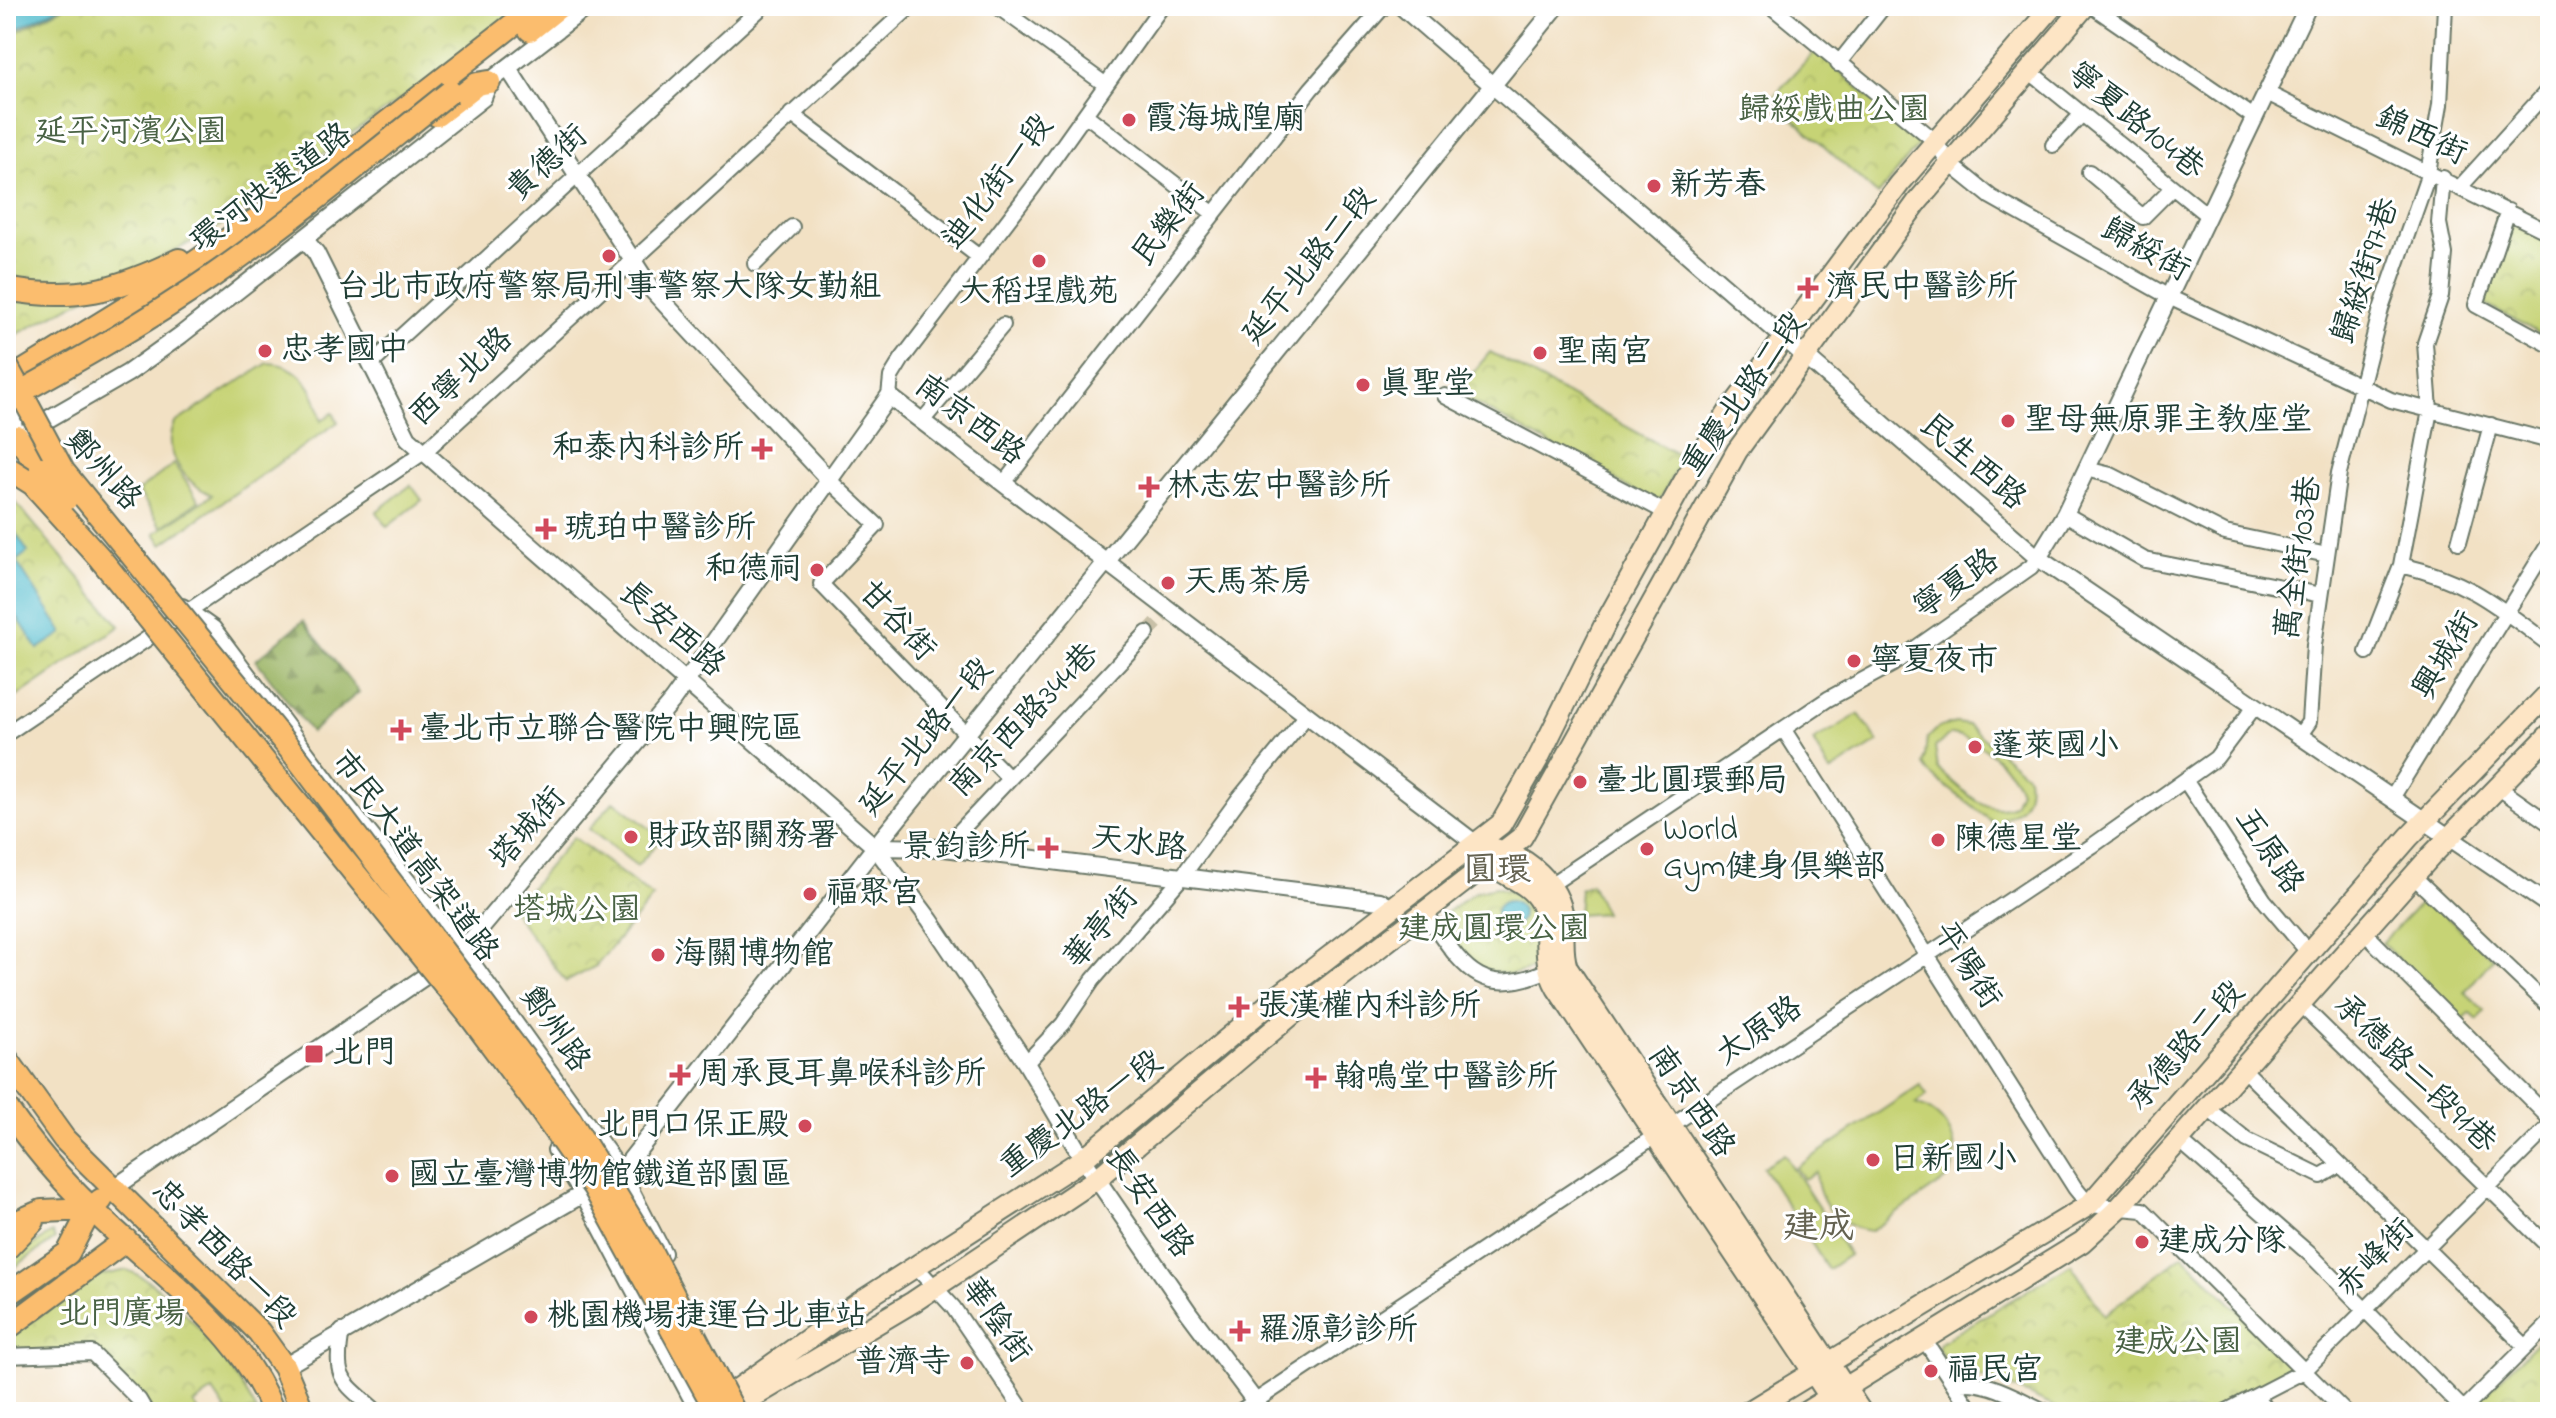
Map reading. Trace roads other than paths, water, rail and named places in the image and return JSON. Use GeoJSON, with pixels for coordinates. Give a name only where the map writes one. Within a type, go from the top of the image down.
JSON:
{"type":"FeatureCollection","features":[{"type":"Feature","properties":{"kind":"main road","name":"環河快速道路"},"geometry":{"type":"LineString","coordinates":[[6,382],[163,285],[373,135],[537,6]]}},
{"type":"Feature","properties":{"kind":"main road","name":"環河快速道路"},"geometry":{"type":"LineString","coordinates":[[6,400],[90,354],[214,275],[332,187],[560,6]]}},
{"type":"Feature","properties":{"kind":"main road","name":"重慶北路二段"},"geometry":{"type":"LineString","coordinates":[[1476,844],[1501,824],[1516,799],[1606,622],[1728,413],[1935,141],[2053,6]]}},
{"type":"Feature","properties":{"kind":"main road","name":"重慶北路二段"},"geometry":{"type":"LineString","coordinates":[[1496,857],[1522,837],[1729,464],[1949,163],[2085,6]]}},
{"type":"Feature","properties":{"kind":"main road"},"geometry":{"type":"LineString","coordinates":[[6,367],[127,299],[266,245],[295,229],[477,84],[489,82]]}},
{"type":"Feature","properties":{"kind":"main road"},"geometry":{"type":"LineString","coordinates":[[6,289],[35,294],[85,295],[129,284],[234,234]]}},
{"type":"Feature","properties":{"kind":"main road","name":"市民大道高架道路"},"geometry":{"type":"LineString","coordinates":[[6,367],[63,471],[198,631],[428,927],[569,1118],[612,1182],[726,1408]]}},
{"type":"Feature","properties":{"kind":"main road"},"geometry":{"type":"LineString","coordinates":[[10,441],[41,468],[332,823],[428,927]]}},
{"type":"Feature","properties":{"kind":"main road","name":"市民大道高架道路"},"geometry":{"type":"LineString","coordinates":[[6,467],[33,484],[99,557],[514,1074],[594,1187],[726,1408]]}},
{"type":"Feature","properties":{"kind":"main road","name":"承德路二段"},"geometry":{"type":"LineString","coordinates":[[1748,1412],[2089,1205],[2308,952],[2550,692]]}},
{"type":"Feature","properties":{"kind":"main road","name":"承德路二段"},"geometry":{"type":"LineString","coordinates":[[1806,1412],[1838,1398],[1923,1338],[2082,1242],[2119,1208],[2413,876],[2550,734]]}},
{"type":"Feature","properties":{"kind":"main road"},"geometry":{"type":"LineString","coordinates":[[332,823],[416,951]]}},
{"type":"Feature","properties":{"kind":"main road","name":"南京西路"},"geometry":{"type":"LineString","coordinates":[[1476,844],[1496,857],[1539,901],[1546,928],[1548,970],[1665,1131]]}},
{"type":"Feature","properties":{"kind":"main road","name":"重慶北路一段"},"geometry":{"type":"LineString","coordinates":[[726,1408],[915,1266],[1083,1159],[1281,994],[1476,844]]}},
{"type":"Feature","properties":{"kind":"main road","name":"南京西路"},"geometry":{"type":"LineString","coordinates":[[1496,857],[1529,865],[1550,885],[1563,915],[1562,945],[1567,968],[1665,1131],[1838,1398],[1861,1412]]}},
{"type":"Feature","properties":{"kind":"main road","name":"重慶北路一段"},"geometry":{"type":"LineString","coordinates":[[726,1408],[937,1286],[1098,1178],[1290,1016],[1496,857]]}},
{"type":"Feature","properties":{"kind":"main road","name":"忠孝西路一段"},"geometry":{"type":"LineString","coordinates":[[6,1058],[64,1139],[259,1332],[284,1367],[303,1412]]}},
{"type":"Feature","properties":{"kind":"main road","name":"忠孝西路一段"},"geometry":{"type":"LineString","coordinates":[[6,1107],[42,1155],[91,1209],[235,1348],[259,1380],[273,1412]]}},
{"type":"Feature","properties":{"kind":"main road"},"geometry":{"type":"LineString","coordinates":[[6,1296],[68,1253],[91,1209],[114,1188]]}},
{"type":"Feature","properties":{"kind":"main road"},"geometry":{"type":"LineString","coordinates":[[6,1227],[42,1211],[91,1209]]}},
{"type":"Feature","properties":{"kind":"main road"},"geometry":{"type":"LineString","coordinates":[[6,1249],[42,1211]]}},
{"type":"Feature","properties":{"kind":"main road"},"geometry":{"type":"LineString","coordinates":[[6,1329],[126,1240]]}},
{"type":"Feature","properties":{"kind":"street"},"geometry":{"type":"LineString","coordinates":[[6,389],[10,441],[128,373],[483,98],[489,82],[588,6]]}},
{"type":"Feature","properties":{"kind":"street","name":"貴德街"},"geometry":{"type":"LineString","coordinates":[[371,364],[763,6]]}},
{"type":"Feature","properties":{"kind":"street","name":"西寧北路"},"geometry":{"type":"LineString","coordinates":[[6,734],[424,452],[631,259],[911,6]]}},
{"type":"Feature","properties":{"kind":"street"},"geometry":{"type":"LineString","coordinates":[[997,6],[1106,85]]}},
{"type":"Feature","properties":{"kind":"street","name":"迪化街一段"},"geometry":{"type":"LineString","coordinates":[[889,396],[891,377],[902,359],[1086,115],[1162,6]]}},
{"type":"Feature","properties":{"kind":"street","name":"民樂街"},"geometry":{"type":"LineString","coordinates":[[1004,483],[1311,89],[1384,6]]}},
{"type":"Feature","properties":{"kind":"street","name":"民生西路"},"geometry":{"type":"LineString","coordinates":[[1401,6],[1808,355],[2038,558],[2550,906]]}},
{"type":"Feature","properties":{"kind":"street","name":"延平北路二段"},"geometry":{"type":"LineString","coordinates":[[1106,563],[1557,6]]}},
{"type":"Feature","properties":{"kind":"street","name":"歸綏街"},"geometry":{"type":"LineString","coordinates":[[1771,6],[1935,141],[1949,163],[1991,197],[2171,298],[2359,388],[2550,441]]}},
{"type":"Feature","properties":{"kind":"street"},"geometry":{"type":"LineString","coordinates":[[1838,64],[1884,6]]}},
{"type":"Feature","properties":{"kind":"street"},"geometry":{"type":"LineString","coordinates":[[2092,6],[2255,118]]}},
{"type":"Feature","properties":{"kind":"street","name":"寧夏路"},"geometry":{"type":"LineString","coordinates":[[1550,885],[1828,699],[1893,664],[2031,567],[2065,514],[2171,298],[2207,215],[2308,6]]}},
{"type":"Feature","properties":{"kind":"street","name":"歸綏街97巷"},"geometry":{"type":"LineString","coordinates":[[2359,388],[2428,171],[2440,105],[2445,6]]}},
{"type":"Feature","properties":{"kind":"street"},"geometry":{"type":"LineString","coordinates":[[508,68],[652,290],[830,481]]}},
{"type":"Feature","properties":{"kind":"street","name":"寧夏路104巷"},"geometry":{"type":"LineString","coordinates":[[2029,71],[2171,189],[2207,215]]}},
{"type":"Feature","properties":{"kind":"street"},"geometry":{"type":"LineString","coordinates":[[2461,186],[2550,88]]}},
{"type":"Feature","properties":{"kind":"street","name":"錦西街"},"geometry":{"type":"LineString","coordinates":[[2267,93],[2461,186],[2550,233]]}},
{"type":"Feature","properties":{"kind":"street"},"geometry":{"type":"LineString","coordinates":[[791,114],[978,256]]}},
{"type":"Feature","properties":{"kind":"street"},"geometry":{"type":"LineString","coordinates":[[2053,145],[2082,114]]}},
{"type":"Feature","properties":{"kind":"street"},"geometry":{"type":"LineString","coordinates":[[1086,115],[1214,214]]}},
{"type":"Feature","properties":{"kind":"street"},"geometry":{"type":"LineString","coordinates":[[2089,172],[2143,217],[2171,189]]}},
{"type":"Feature","properties":{"kind":"street"},"geometry":{"type":"LineString","coordinates":[[2367,652],[2401,565],[2430,410],[2425,343],[2441,296],[2445,254],[2439,223],[2443,178]]}},
{"type":"Feature","properties":{"kind":"street"},"geometry":{"type":"LineString","coordinates":[[2508,211],[2476,305],[2550,345]]}},
{"type":"Feature","properties":{"kind":"street"},"geometry":{"type":"LineString","coordinates":[[755,264],[792,227]]}},
{"type":"Feature","properties":{"kind":"street","name":"長安西路"},"geometry":{"type":"LineString","coordinates":[[304,239],[316,253],[408,438],[875,847],[930,920],[1026,1063],[1083,1159],[1189,1313],[1259,1406]]}},
{"type":"Feature","properties":{"kind":"street"},"geometry":{"type":"LineString","coordinates":[[923,420],[1003,325]]}},
{"type":"Feature","properties":{"kind":"street","name":"萬全街103巷"},"geometry":{"type":"LineString","coordinates":[[2299,736],[2309,722],[2321,595],[2339,473],[2359,388]]}},
{"type":"Feature","properties":{"kind":"street","name":"南京西路"},"geometry":{"type":"LineString","coordinates":[[830,481],[889,396],[1004,483],[1166,613],[1307,715],[1476,844]]}},
{"type":"Feature","properties":{"kind":"street"},"geometry":{"type":"LineString","coordinates":[[1445,396],[1667,513]]}},
{"type":"Feature","properties":{"kind":"street"},"geometry":{"type":"LineString","coordinates":[[2459,542],[2491,425]]}},
{"type":"Feature","properties":{"kind":"street","name":"鄭州路"},"geometry":{"type":"LineString","coordinates":[[10,441],[48,445],[187,613],[213,629],[333,789],[461,948],[621,1172],[726,1408],[551,1143],[427,975],[10,466],[10,441]]}},
{"type":"Feature","properties":{"kind":"street"},"geometry":{"type":"LineString","coordinates":[[2086,469],[2111,475],[2225,533],[2327,555]]}},
{"type":"Feature","properties":{"kind":"street","name":"塔城街"},"geometry":{"type":"LineString","coordinates":[[114,1188],[427,975],[461,948],[546,853],[687,680],[830,481]]}},
{"type":"Feature","properties":{"kind":"street","name":"甘谷街"},"geometry":{"type":"LineString","coordinates":[[830,481],[877,525],[821,584],[965,736]]}},
{"type":"Feature","properties":{"kind":"street"},"geometry":{"type":"LineString","coordinates":[[2065,514],[2145,560],[2321,595]]}},
{"type":"Feature","properties":{"kind":"street","name":"興城街"},"geometry":{"type":"LineString","coordinates":[[2392,798],[2550,542]]}},
{"type":"Feature","properties":{"kind":"street","name":"延平北路一段"},"geometry":{"type":"LineString","coordinates":[[284,1367],[621,1172],[875,847],[1106,563]]}},
{"type":"Feature","properties":{"kind":"street"},"geometry":{"type":"LineString","coordinates":[[2401,565],[2443,575],[2474,589],[2550,645]]}},
{"type":"Feature","properties":{"kind":"street","name":"南京西路344巷"},"geometry":{"type":"LineString","coordinates":[[944,848],[1147,633]]}},
{"type":"Feature","properties":{"kind":"street","name":"太原路"},"geometry":{"type":"LineString","coordinates":[[1239,1412],[1259,1406],[2185,780],[2216,758],[2255,706]]}},
{"type":"Feature","properties":{"kind":"street"},"geometry":{"type":"LineString","coordinates":[[244,751],[267,735],[279,714]]}},
{"type":"Feature","properties":{"kind":"street","name":"華亭街"},"geometry":{"type":"LineString","coordinates":[[1026,1063],[1063,1024],[1093,980],[1181,878],[1307,715]]}},
{"type":"Feature","properties":{"kind":"street","name":"平陽街"},"geometry":{"type":"LineString","coordinates":[[1784,730],[2075,1188],[2089,1205]]}},
{"type":"Feature","properties":{"kind":"street"},"geometry":{"type":"LineString","coordinates":[[965,736],[1008,777]]}},
{"type":"Feature","properties":{"kind":"street","name":"五原路"},"geometry":{"type":"LineString","coordinates":[[2185,780],[2264,900],[2308,952]]}},
{"type":"Feature","properties":{"kind":"street"},"geometry":{"type":"LineString","coordinates":[[2499,788],[2550,824]]}},
{"type":"Feature","properties":{"kind":"street","name":"天水路"},"geometry":{"type":"LineString","coordinates":[[875,847],[944,848],[1380,901],[1393,909]]}},
{"type":"Feature","properties":{"kind":"street"},"geometry":{"type":"LineString","coordinates":[[2413,876],[2545,1003]]}},
{"type":"Feature","properties":{"kind":"street"},"geometry":{"type":"LineString","coordinates":[[391,929],[384,917],[390,898],[400,893],[420,895]]}},
{"type":"Feature","properties":{"kind":"street"},"geometry":{"type":"LineString","coordinates":[[1424,911],[1455,958],[1474,974],[1510,979],[1548,970]]}},
{"type":"Feature","properties":{"kind":"street"},"geometry":{"type":"LineString","coordinates":[[2363,931],[2550,1122]]}},
{"type":"Feature","properties":{"kind":"street","name":"承德路二段91巷"},"geometry":{"type":"LineString","coordinates":[[2300,1004],[2550,1248]]}},
{"type":"Feature","properties":{"kind":"street"},"geometry":{"type":"LineString","coordinates":[[2242,1068],[2526,1347]]}},
{"type":"Feature","properties":{"kind":"street"},"geometry":{"type":"LineString","coordinates":[[2207,1108],[2247,1140],[2321,1176],[2340,1165]]}},
{"type":"Feature","properties":{"kind":"street","name":"赤峰街"},"geometry":{"type":"LineString","coordinates":[[2225,1412],[2304,1371],[2550,1122]]}},
{"type":"Feature","properties":{"kind":"street"},"geometry":{"type":"LineString","coordinates":[[2179,1140],[2313,1257],[2462,1411],[2550,1323]]}},
{"type":"Feature","properties":{"kind":"street"},"geometry":{"type":"LineString","coordinates":[[2089,1205],[2143,1210],[2345,1412]]}},
{"type":"Feature","properties":{"kind":"street","name":"華陰街"},"geometry":{"type":"LineString","coordinates":[[915,1266],[937,1286],[1024,1412]]}},
{"type":"Feature","properties":{"kind":"street"},"geometry":{"type":"LineString","coordinates":[[342,1331],[337,1371],[345,1384],[377,1412]]}},
{"type":"Feature","properties":{"kind":"street"},"geometry":{"type":"LineString","coordinates":[[1923,1338],[1972,1412]]}},
{"type":"Feature","properties":{"kind":"street"},"geometry":{"type":"LineString","coordinates":[[6,1356],[92,1353],[139,1400],[146,1412]]}},
{"type":"Feature","properties":{"kind":"street"},"geometry":{"type":"LineString","coordinates":[[1954,1384],[1966,1382],[1993,1387],[2047,1412]]}},
{"type":"Feature","properties":{"kind":"street"},"geometry":{"type":"LineString","coordinates":[[2257,1396],[2268,1412]]}},
{"type":"Feature","properties":{"kind":"water"},"geometry":{"type":"Polygon","coordinates":[[[6,6],[63,6],[6,34],[6,6]]]}},
{"type":"Feature","properties":{"kind":"water"},"geometry":{"type":"Polygon","coordinates":[[[6,518],[28,552],[16,561],[63,633],[38,649],[6,600],[6,518]]]}},
{"type":"Feature","properties":{"kind":"water"},"geometry":{"type":"Polygon","coordinates":[[[1509,901],[1518,905],[1522,914],[1518,923],[1509,927],[1500,923],[1496,914],[1500,905],[1509,901]]]}},
{"type":"Feature","properties":{"kind":"tunnel"},"geometry":{"type":"LineString","coordinates":[[1147,633],[1164,615]]}},
{"type":"Feature","properties":{"kind":"place","name":"霞海城隍廟"},"geometry":{"type":"Point","coordinates":[1129,120]}},
{"type":"Feature","properties":{"kind":"place","name":"新芳春"},"geometry":{"type":"Point","coordinates":[1654,186]}},
{"type":"Feature","properties":{"kind":"place","name":"台北市政府警察局刑事警察大隊女勤組"},"geometry":{"type":"Point","coordinates":[609,256]}},
{"type":"Feature","properties":{"kind":"place","name":"大稻埕戲苑"},"geometry":{"type":"Point","coordinates":[1039,261]}},
{"type":"Feature","properties":{"kind":"place","name":"濟民中醫診所"},"geometry":{"type":"Point","coordinates":[1808,288]}},
{"type":"Feature","properties":{"kind":"place","name":"忠孝國中"},"geometry":{"type":"Point","coordinates":[265,351]}},
{"type":"Feature","properties":{"kind":"place","name":"聖南宮"},"geometry":{"type":"Point","coordinates":[1540,353]}},
{"type":"Feature","properties":{"kind":"place","name":"真聖堂"},"geometry":{"type":"Point","coordinates":[1363,385]}},
{"type":"Feature","properties":{"kind":"place","name":"聖母無原罪主教座堂"},"geometry":{"type":"Point","coordinates":[2008,421]}},
{"type":"Feature","properties":{"kind":"place","name":"和泰內科診所"},"geometry":{"type":"Point","coordinates":[762,449]}},
{"type":"Feature","properties":{"kind":"place","name":"林志宏中醫診所"},"geometry":{"type":"Point","coordinates":[1149,487]}},
{"type":"Feature","properties":{"kind":"place","name":"琥珀中醫診所"},"geometry":{"type":"Point","coordinates":[546,529]}},
{"type":"Feature","properties":{"kind":"place","name":"和德祠"},"geometry":{"type":"Point","coordinates":[817,570]}},
{"type":"Feature","properties":{"kind":"place","name":"天馬茶房"},"geometry":{"type":"Point","coordinates":[1168,583]}},
{"type":"Feature","properties":{"kind":"place","name":"寧夏夜市"},"geometry":{"type":"Point","coordinates":[1854,661]}},
{"type":"Feature","properties":{"kind":"place","name":"臺北市立聯合醫院中興院區"},"geometry":{"type":"Point","coordinates":[401,730]}},
{"type":"Feature","properties":{"kind":"place","name":"蓬萊國小"},"geometry":{"type":"Point","coordinates":[1975,747]}},
{"type":"Feature","properties":{"kind":"place","name":"臺北圓環郵局"},"geometry":{"type":"Point","coordinates":[1580,782]}},
{"type":"Feature","properties":{"kind":"place","name":"財政部關務署"},"geometry":{"type":"Point","coordinates":[631,837]}},
{"type":"Feature","properties":{"kind":"place","name":"陳德星堂"},"geometry":{"type":"Point","coordinates":[1938,840]}},
{"type":"Feature","properties":{"kind":"place","name":"景鈞診所"},"geometry":{"type":"Point","coordinates":[1048,848]}},
{"type":"Feature","properties":{"kind":"place","name":"World Gym健身俱樂部"},"geometry":{"type":"Point","coordinates":[1647,849]}},
{"type":"Feature","properties":{"kind":"place","name":"福聚宮"},"geometry":{"type":"Point","coordinates":[810,894]}},
{"type":"Feature","properties":{"kind":"place","name":"海關博物館"},"geometry":{"type":"Point","coordinates":[658,955]}},
{"type":"Feature","properties":{"kind":"place","name":"張漢權內科診所"},"geometry":{"type":"Point","coordinates":[1239,1007]}},
{"type":"Feature","properties":{"kind":"place","name":"北門"},"geometry":{"type":"Point","coordinates":[314,1054]}},
{"type":"Feature","properties":{"kind":"place","name":"周承良耳鼻喉科診所"},"geometry":{"type":"Point","coordinates":[680,1075]}},
{"type":"Feature","properties":{"kind":"place","name":"翰鳴堂中醫診所"},"geometry":{"type":"Point","coordinates":[1316,1078]}},
{"type":"Feature","properties":{"kind":"place","name":"北門口保正殿"},"geometry":{"type":"Point","coordinates":[805,1126]}},
{"type":"Feature","properties":{"kind":"place","name":"日新國小"},"geometry":{"type":"Point","coordinates":[1873,1160]}},
{"type":"Feature","properties":{"kind":"place","name":"國立臺灣博物館鐵道部園區"},"geometry":{"type":"Point","coordinates":[392,1176]}},
{"type":"Feature","properties":{"kind":"place","name":"建成分隊"},"geometry":{"type":"Point","coordinates":[2142,1242]}},
{"type":"Feature","properties":{"kind":"place","name":"桃園機場捷運台北車站"},"geometry":{"type":"Point","coordinates":[531,1317]}},
{"type":"Feature","properties":{"kind":"place","name":"羅源彰診所"},"geometry":{"type":"Point","coordinates":[1240,1331]}},
{"type":"Feature","properties":{"kind":"place","name":"普濟寺"},"geometry":{"type":"Point","coordinates":[967,1363]}},
{"type":"Feature","properties":{"kind":"place","name":"福民宮"},"geometry":{"type":"Point","coordinates":[1931,1371]}},
{"type":"Feature","properties":{"kind":"district","name":"圓環"},"geometry":{"type":"Point","coordinates":[1497,872]}},
{"type":"Feature","properties":{"kind":"district","name":"建成"},"geometry":{"type":"Point","coordinates":[1819,1228]}},
{"type":"Feature","properties":{"kind":"park label","name":"歸綏戲曲公園"},"geometry":{"type":"Point","coordinates":[1834,111]}},
{"type":"Feature","properties":{"kind":"park label","name":"延平河濱公園"},"geometry":{"type":"Point","coordinates":[131,133]}},
{"type":"Feature","properties":{"kind":"park label","name":"塔城公園"},"geometry":{"type":"Point","coordinates":[577,911]}},
{"type":"Feature","properties":{"kind":"park label","name":"建成圓環公園"},"geometry":{"type":"Point","coordinates":[1494,930]}},
{"type":"Feature","properties":{"kind":"park label","name":"北門廣場"},"geometry":{"type":"Point","coordinates":[122,1315]}},
{"type":"Feature","properties":{"kind":"park label","name":"建成公園"},"geometry":{"type":"Point","coordinates":[2178,1343]}}]}
